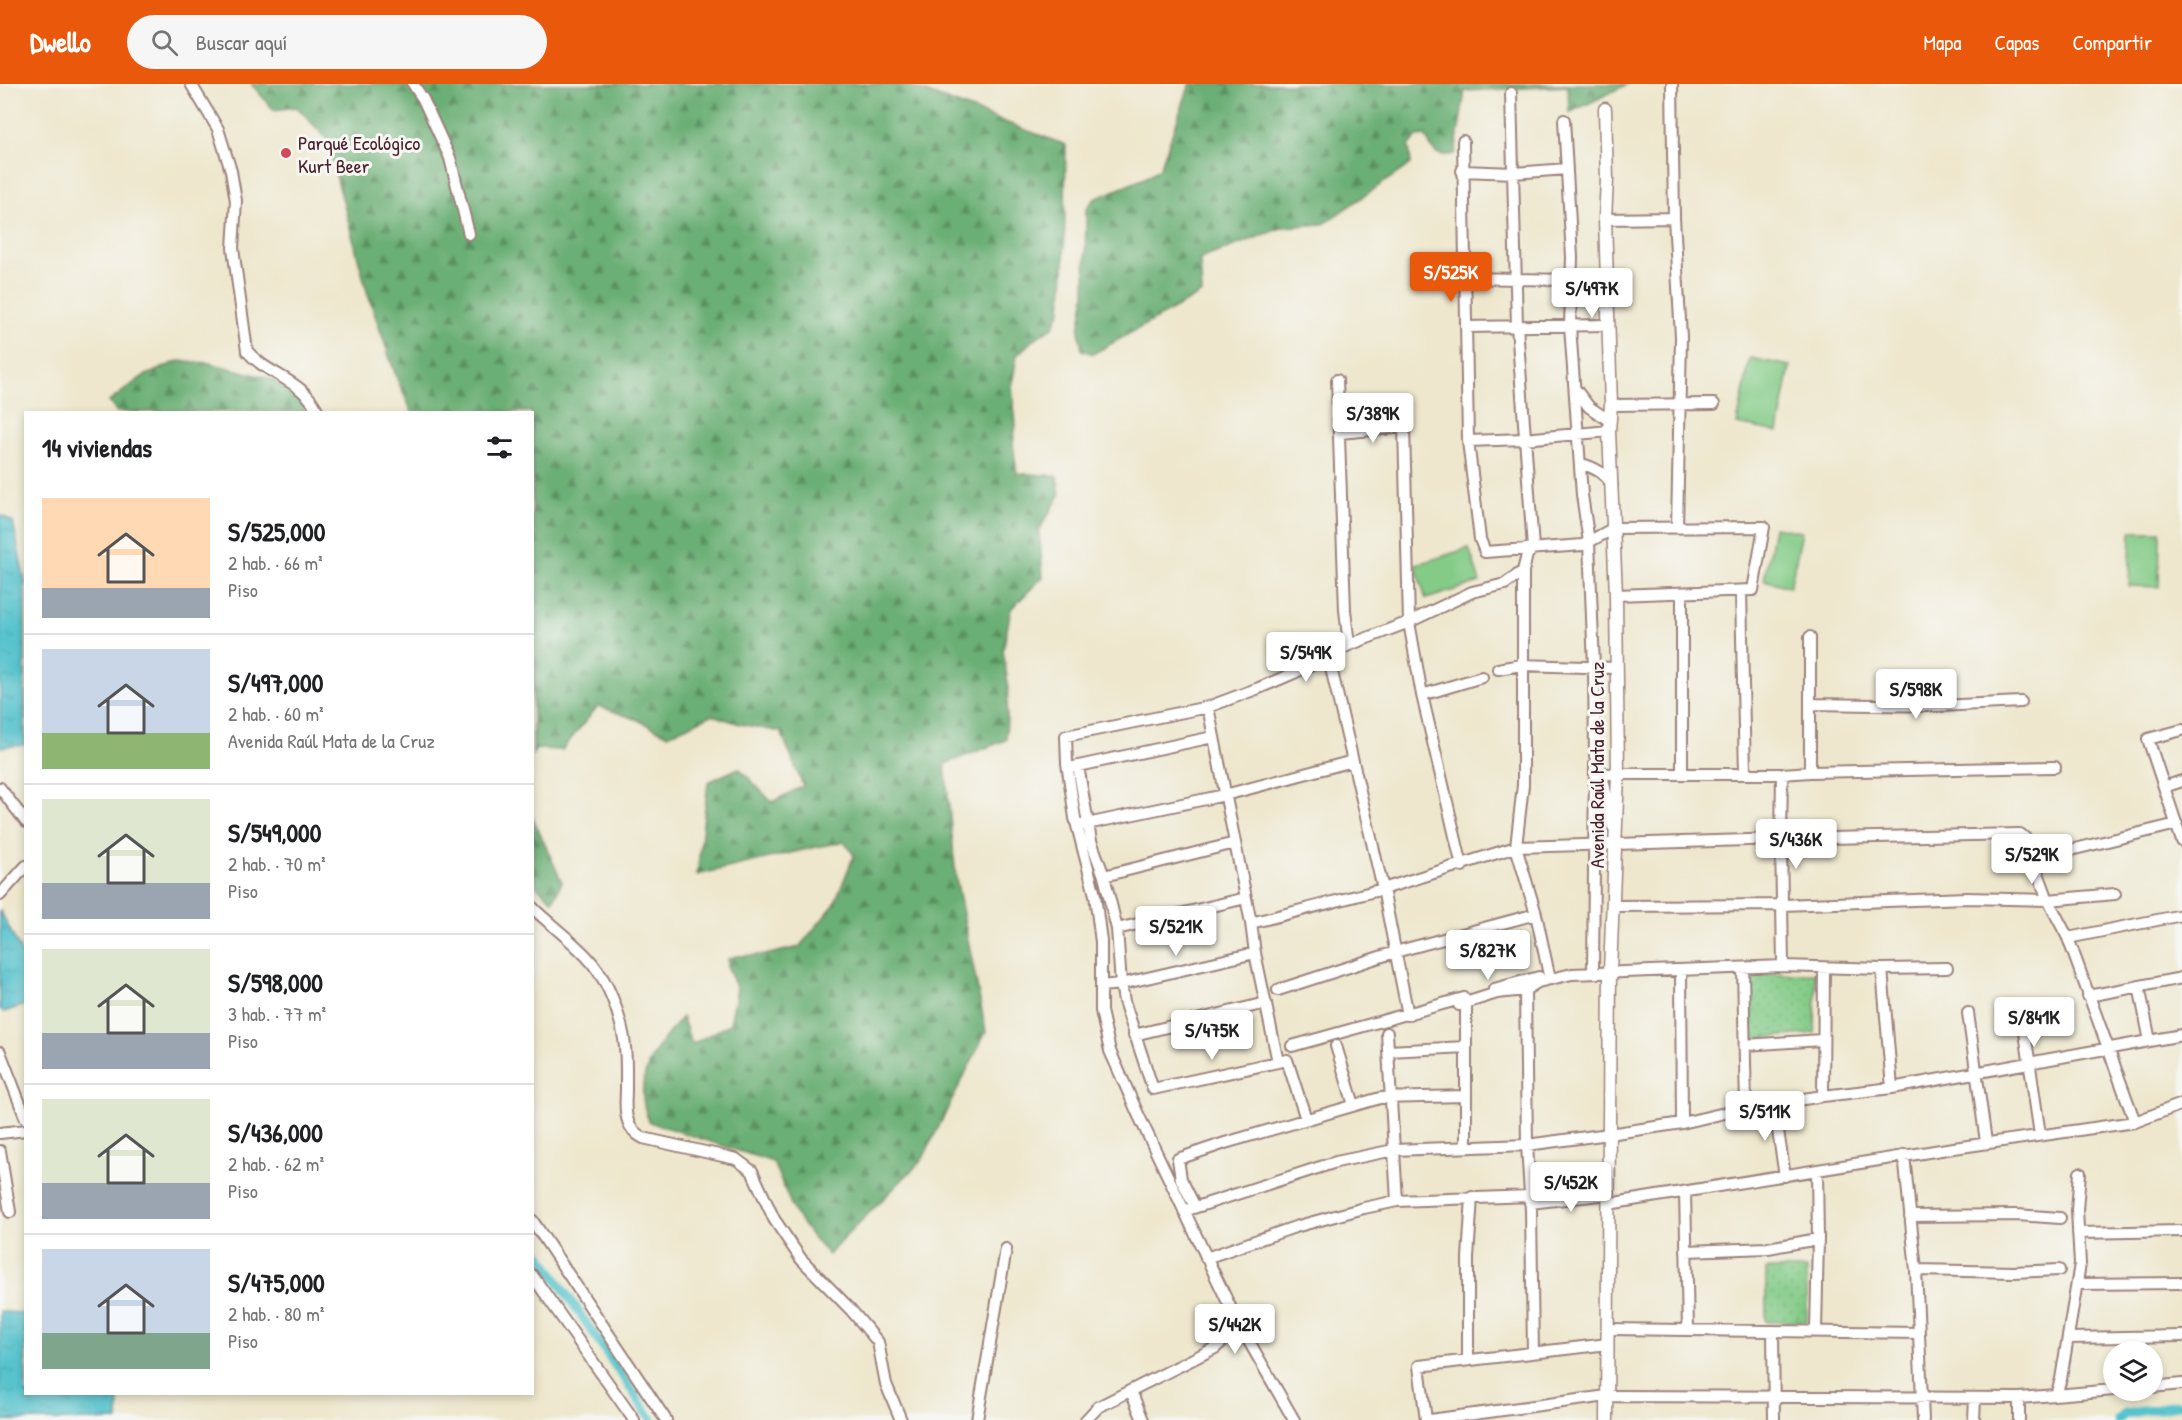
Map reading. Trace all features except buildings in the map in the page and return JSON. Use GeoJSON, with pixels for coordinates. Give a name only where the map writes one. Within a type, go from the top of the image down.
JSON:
{"type":"FeatureCollection","features":[{"type":"Feature","properties":{"kind":"street"},"geometry":{"type":"LineString","coordinates":[[190,84],[218,129],[231,171],[236,201],[233,248],[247,351],[259,362],[303,390],[317,411]]}},
{"type":"Feature","properties":{"kind":"street"},"geometry":{"type":"LineString","coordinates":[[413,84],[423,99],[450,158],[470,234]]}},
{"type":"Feature","properties":{"kind":"street"},"geometry":{"type":"LineString","coordinates":[[1672,84],[1674,218],[1681,337],[1677,528]]}},
{"type":"Feature","properties":{"kind":"street"},"geometry":{"type":"LineString","coordinates":[[1511,93],[1517,326],[1533,548],[1527,555],[1522,571],[1523,785],[1516,848],[1536,914],[1549,975]]}},
{"type":"Feature","properties":{"kind":"street","name":"Avenida Raúl Mata de la Cruz"},"geometry":{"type":"LineString","coordinates":[[1605,110],[1607,180],[1605,219],[1616,595],[1618,774],[1617,845],[1610,972],[1607,1420]]}},
{"type":"Feature","properties":{"kind":"street"},"geometry":{"type":"LineString","coordinates":[[1564,120],[1572,257],[1570,326],[1589,542],[1594,668],[1593,973]]}},
{"type":"Feature","properties":{"kind":"street"},"geometry":{"type":"LineString","coordinates":[[1463,141],[1468,441],[1480,539],[1485,552],[1583,545],[1614,528],[1764,527],[1753,590],[1616,595]]}},
{"type":"Feature","properties":{"kind":"street"},"geometry":{"type":"LineString","coordinates":[[1462,171],[1514,173],[1567,169]]}},
{"type":"Feature","properties":{"kind":"street"},"geometry":{"type":"LineString","coordinates":[[1605,219],[1674,218]]}},
{"type":"Feature","properties":{"kind":"street"},"geometry":{"type":"LineString","coordinates":[[1465,278],[1570,279]]}},
{"type":"Feature","properties":{"kind":"street"},"geometry":{"type":"LineString","coordinates":[[1466,327],[1608,325]]}},
{"type":"Feature","properties":{"kind":"street"},"geometry":{"type":"LineString","coordinates":[[1337,380],[1348,645]]}},
{"type":"Feature","properties":{"kind":"street"},"geometry":{"type":"LineString","coordinates":[[1575,387],[1579,396],[1610,426]]}},
{"type":"Feature","properties":{"kind":"street"},"geometry":{"type":"LineString","coordinates":[[1611,405],[1714,404]]}},
{"type":"Feature","properties":{"kind":"street"},"geometry":{"type":"LineString","coordinates":[[1468,441],[1524,439],[1578,433],[1610,426]]}},
{"type":"Feature","properties":{"kind":"street"},"geometry":{"type":"LineString","coordinates":[[1340,433],[1404,427],[1409,622],[1422,695],[1462,866]]}},
{"type":"Feature","properties":{"kind":"street"},"geometry":{"type":"LineString","coordinates":[[1581,464],[1592,467],[1603,474],[1612,485]]}},
{"type":"Feature","properties":{"kind":"street"},"geometry":{"type":"LineString","coordinates":[[1189,1209],[1110,1051],[1101,1011],[1101,942],[1095,895],[1091,884],[1066,736],[1208,706],[1268,685],[1348,645],[1409,622],[1472,592],[1505,584],[1522,571]]}},
{"type":"Feature","properties":{"kind":"street"},"geometry":{"type":"LineString","coordinates":[[1742,591],[1745,774]]}},
{"type":"Feature","properties":{"kind":"street"},"geometry":{"type":"LineString","coordinates":[[1682,594],[1682,774]]}},
{"type":"Feature","properties":{"kind":"street"},"geometry":{"type":"LineString","coordinates":[[1810,637],[1810,772]]}},
{"type":"Feature","properties":{"kind":"street"},"geometry":{"type":"LineString","coordinates":[[1328,655],[1383,889],[1408,1015]]}},
{"type":"Feature","properties":{"kind":"street"},"geometry":{"type":"LineString","coordinates":[[1498,669],[1521,665],[1617,668]]}},
{"type":"Feature","properties":{"kind":"street"},"geometry":{"type":"LineString","coordinates":[[1422,695],[1482,677]]}},
{"type":"Feature","properties":{"kind":"street"},"geometry":{"type":"LineString","coordinates":[[1810,704],[1939,706],[2021,702]]}},
{"type":"Feature","properties":{"kind":"street"},"geometry":{"type":"LineString","coordinates":[[1208,706],[1278,1062]]}},
{"type":"Feature","properties":{"kind":"street"},"geometry":{"type":"LineString","coordinates":[[2182,730],[2148,739],[2182,841]]}},
{"type":"Feature","properties":{"kind":"street"},"geometry":{"type":"LineString","coordinates":[[1073,767],[1213,737]]}},
{"type":"Feature","properties":{"kind":"street"},"geometry":{"type":"LineString","coordinates":[[1595,756],[1602,774],[1617,845]]}},
{"type":"Feature","properties":{"kind":"street"},"geometry":{"type":"LineString","coordinates":[[1082,825],[1225,795],[1353,761]]}},
{"type":"Feature","properties":{"kind":"street"},"geometry":{"type":"LineString","coordinates":[[1602,774],[1782,774],[2055,767]]}},
{"type":"Feature","properties":{"kind":"street"},"geometry":{"type":"LineString","coordinates":[[1782,774],[1783,966]]}},
{"type":"Feature","properties":{"kind":"street"},"geometry":{"type":"LineString","coordinates":[[2164,787],[2182,782]]}},
{"type":"Feature","properties":{"kind":"street"},"geometry":{"type":"LineString","coordinates":[[0,788],[24,819]]}},
{"type":"Feature","properties":{"kind":"street"},"geometry":{"type":"LineString","coordinates":[[2034,859],[2177,824]]}},
{"type":"Feature","properties":{"kind":"street"},"geometry":{"type":"LineString","coordinates":[[1082,825],[1091,841],[1104,876],[1117,929],[1121,984],[1134,1035],[1153,1089],[1287,1060],[1306,1119]]}},
{"type":"Feature","properties":{"kind":"street"},"geometry":{"type":"LineString","coordinates":[[1251,923],[1383,889],[1516,848],[2020,834],[2025,838],[2048,900],[2068,938],[2135,1122]]}},
{"type":"Feature","properties":{"kind":"street"},"geometry":{"type":"LineString","coordinates":[[1104,876],[1235,843]]}},
{"type":"Feature","properties":{"kind":"street"},"geometry":{"type":"LineString","coordinates":[[0,895],[24,868]]}},
{"type":"Feature","properties":{"kind":"street"},"geometry":{"type":"LineString","coordinates":[[0,875],[9,884]]}},
{"type":"Feature","properties":{"kind":"street"},"geometry":{"type":"LineString","coordinates":[[1614,906],[1783,905],[1966,898],[2048,900],[2115,894]]}},
{"type":"Feature","properties":{"kind":"street"},"geometry":{"type":"LineString","coordinates":[[1117,929],[1246,898]]}},
{"type":"Feature","properties":{"kind":"street"},"geometry":{"type":"LineString","coordinates":[[534,909],[581,950],[606,982],[625,1040],[626,1109],[628,1122],[632,1128],[642,1138],[736,1159],[752,1171],[774,1219],[801,1259],[851,1310],[878,1342],[886,1384],[901,1420]]}},
{"type":"Feature","properties":{"kind":"street"},"geometry":{"type":"LineString","coordinates":[[1278,990],[1395,952],[1536,914]]}},
{"type":"Feature","properties":{"kind":"street"},"geometry":{"type":"LineString","coordinates":[[2068,938],[2182,915]]}},
{"type":"Feature","properties":{"kind":"street"},"geometry":{"type":"LineString","coordinates":[[1101,986],[1121,984],[1255,953]]}},
{"type":"Feature","properties":{"kind":"street"},"geometry":{"type":"LineString","coordinates":[[1466,1148],[1466,1047],[1462,1004],[1497,993],[1515,993],[1538,982],[1572,974],[1783,966],[1947,968]]}},
{"type":"Feature","properties":{"kind":"street"},"geometry":{"type":"LineString","coordinates":[[1824,968],[1822,1040],[1824,1096]]}},
{"type":"Feature","properties":{"kind":"street"},"geometry":{"type":"LineString","coordinates":[[1743,969],[1746,1108]]}},
{"type":"Feature","properties":{"kind":"street"},"geometry":{"type":"LineString","coordinates":[[1882,969],[1892,1088]]}},
{"type":"Feature","properties":{"kind":"street"},"geometry":{"type":"LineString","coordinates":[[1681,971],[1682,1123]]}},
{"type":"Feature","properties":{"kind":"street"},"geometry":{"type":"LineString","coordinates":[[1292,1046],[1505,986],[1562,972],[1572,974]]}},
{"type":"Feature","properties":{"kind":"street"},"geometry":{"type":"LineString","coordinates":[[2088,996],[2182,978]]}},
{"type":"Feature","properties":{"kind":"street"},"geometry":{"type":"LineString","coordinates":[[2139,986],[2150,1041]]}},
{"type":"Feature","properties":{"kind":"street"},"geometry":{"type":"LineString","coordinates":[[1525,990],[1533,1353]]}},
{"type":"Feature","properties":{"kind":"street"},"geometry":{"type":"LineString","coordinates":[[1134,1035],[1266,1002]]}},
{"type":"Feature","properties":{"kind":"street"},"geometry":{"type":"LineString","coordinates":[[2022,1012],[2040,1135]]}},
{"type":"Feature","properties":{"kind":"street"},"geometry":{"type":"LineString","coordinates":[[1968,1013],[1986,1142]]}},
{"type":"Feature","properties":{"kind":"street"},"geometry":{"type":"LineString","coordinates":[[1387,1033],[1397,1201]]}},
{"type":"Feature","properties":{"kind":"street"},"geometry":{"type":"LineString","coordinates":[[1189,1209],[1336,1162],[1394,1150],[1527,1145],[1609,1134],[1682,1123],[1746,1108],[1892,1088],[2182,1035]]}},
{"type":"Feature","properties":{"kind":"street"},"geometry":{"type":"LineString","coordinates":[[1745,1045],[1822,1040]]}},
{"type":"Feature","properties":{"kind":"street"},"geometry":{"type":"LineString","coordinates":[[1336,1047],[1354,1105]]}},
{"type":"Feature","properties":{"kind":"street"},"geometry":{"type":"LineString","coordinates":[[1388,1051],[1466,1047]]}},
{"type":"Feature","properties":{"kind":"street"},"geometry":{"type":"LineString","coordinates":[[0,1052],[24,1114]]}},
{"type":"Feature","properties":{"kind":"street"},"geometry":{"type":"LineString","coordinates":[[1294,1420],[1244,1335],[1206,1258],[1189,1209],[1178,1159],[1354,1105],[1391,1097],[1466,1096]]}},
{"type":"Feature","properties":{"kind":"street"},"geometry":{"type":"LineString","coordinates":[[1206,1258],[1295,1227],[1397,1201],[1472,1197],[1609,1199],[1685,1192],[1986,1142],[2135,1122],[2182,1104]]}},
{"type":"Feature","properties":{"kind":"street"},"geometry":{"type":"LineString","coordinates":[[1774,1105],[1785,1176]]}},
{"type":"Feature","properties":{"kind":"street"},"geometry":{"type":"LineString","coordinates":[[0,1133],[24,1130]]}},
{"type":"Feature","properties":{"kind":"street"},"geometry":{"type":"LineString","coordinates":[[0,1151],[3,1182],[10,1212]]}},
{"type":"Feature","properties":{"kind":"street"},"geometry":{"type":"LineString","coordinates":[[1904,1155],[1916,1269],[1923,1420]]}},
{"type":"Feature","properties":{"kind":"street"},"geometry":{"type":"LineString","coordinates":[[1816,1331],[1817,1170]]}},
{"type":"Feature","properties":{"kind":"street"},"geometry":{"type":"LineString","coordinates":[[2056,1395],[2061,1380],[2080,1264],[2078,1233],[2080,1173]]}},
{"type":"Feature","properties":{"kind":"street"},"geometry":{"type":"LineString","coordinates":[[1685,1192],[1688,1329]]}},
{"type":"Feature","properties":{"kind":"street"},"geometry":{"type":"LineString","coordinates":[[1468,1360],[1468,1258],[1472,1197]]}},
{"type":"Feature","properties":{"kind":"street"},"geometry":{"type":"LineString","coordinates":[[1910,1216],[2017,1215],[2060,1218]]}},
{"type":"Feature","properties":{"kind":"street"},"geometry":{"type":"LineString","coordinates":[[534,1223],[666,1420]]}},
{"type":"Feature","properties":{"kind":"street"},"geometry":{"type":"LineString","coordinates":[[2078,1233],[2182,1231]]}},
{"type":"Feature","properties":{"kind":"street"},"geometry":{"type":"LineString","coordinates":[[1686,1251],[1768,1248],[1818,1239]]}},
{"type":"Feature","properties":{"kind":"street"},"geometry":{"type":"LineString","coordinates":[[977,1420],[1006,1249]]}},
{"type":"Feature","properties":{"kind":"street"},"geometry":{"type":"LineString","coordinates":[[1916,1269],[2013,1272],[2059,1270]]}},
{"type":"Feature","properties":{"kind":"street"},"geometry":{"type":"LineString","coordinates":[[534,1278],[634,1420]]}},
{"type":"Feature","properties":{"kind":"street"},"geometry":{"type":"LineString","coordinates":[[2077,1284],[2182,1283]]}},
{"type":"Feature","properties":{"kind":"street"},"geometry":{"type":"LineString","coordinates":[[1215,1348],[1227,1337],[1235,1317]]}},
{"type":"Feature","properties":{"kind":"street"},"geometry":{"type":"LineString","coordinates":[[1608,1329],[1919,1333]]}},
{"type":"Feature","properties":{"kind":"street"},"geometry":{"type":"LineString","coordinates":[[1773,1331],[1774,1420]]}},
{"type":"Feature","properties":{"kind":"street"},"geometry":{"type":"LineString","coordinates":[[1086,1420],[1098,1407],[1244,1335]]}},
{"type":"Feature","properties":{"kind":"street"},"geometry":{"type":"LineString","coordinates":[[2068,1338],[2182,1336]]}},
{"type":"Feature","properties":{"kind":"street"},"geometry":{"type":"LineString","coordinates":[[1425,1420],[1419,1366],[1608,1344]]}},
{"type":"Feature","properties":{"kind":"street"},"geometry":{"type":"LineString","coordinates":[[2163,1386],[2182,1384]]}},
{"type":"Feature","properties":{"kind":"street"},"geometry":{"type":"LineString","coordinates":[[1131,1390],[1143,1420]]}},
{"type":"Feature","properties":{"kind":"street"},"geometry":{"type":"LineString","coordinates":[[1430,1420],[1607,1396],[1923,1399],[2019,1398],[2103,1391]]}},
{"type":"Feature","properties":{"kind":"street"},"geometry":{"type":"LineString","coordinates":[[1974,1420],[1975,1398]]}},
{"type":"Feature","properties":{"kind":"street"},"geometry":{"type":"LineString","coordinates":[[2019,1398],[2019,1420]]}},
{"type":"Feature","properties":{"kind":"green space"},"geometry":{"type":"Polygon","coordinates":[[[251,84],[904,84],[1066,145],[1064,273],[1061,310],[1053,327],[1035,338],[1017,355],[1012,386],[1016,425],[1013,444],[1017,473],[1057,476],[1060,495],[1039,530],[1043,577],[1011,609],[1003,650],[1008,684],[1006,740],[945,764],[956,878],[986,1032],[922,1160],[829,1255],[795,1214],[773,1162],[649,1122],[644,1106],[643,1091],[648,1065],[662,1041],[682,1017],[692,1044],[730,1024],[737,989],[728,968],[728,959],[736,956],[765,955],[799,947],[834,905],[854,855],[844,842],[697,875],[708,782],[739,768],[772,802],[803,786],[781,732],[740,724],[712,715],[668,735],[638,720],[598,706],[562,750],[536,749],[534,752],[534,411],[412,411],[397,379],[368,295],[326,138],[297,107],[274,110],[251,84]]]}},
{"type":"Feature","properties":{"kind":"green space"},"geometry":{"type":"Polygon","coordinates":[[[1190,84],[1628,84],[1569,113],[1568,86],[1465,91],[1455,154],[1439,154],[1433,150],[1425,136],[1417,137],[1409,146],[1411,164],[1323,224],[1284,227],[1200,259],[1202,293],[1093,354],[1082,350],[1079,330],[1085,294],[1086,209],[1094,199],[1145,178],[1160,168],[1190,84]]]}},
{"type":"Feature","properties":{"kind":"green space"},"geometry":{"type":"Polygon","coordinates":[[[1750,358],[1790,366],[1778,432],[1737,424],[1750,358]]]}},
{"type":"Feature","properties":{"kind":"green space"},"geometry":{"type":"Polygon","coordinates":[[[178,361],[209,363],[273,379],[302,403],[305,411],[116,411],[109,402],[142,377],[178,361]]]}},
{"type":"Feature","properties":{"kind":"green space"},"geometry":{"type":"Polygon","coordinates":[[[1774,527],[1802,532],[1790,587],[1764,580],[1774,527]]]}},
{"type":"Feature","properties":{"kind":"green space"},"geometry":{"type":"Polygon","coordinates":[[[2131,532],[2160,532],[2159,587],[2129,586],[2131,532]]]}},
{"type":"Feature","properties":{"kind":"green space"},"geometry":{"type":"Polygon","coordinates":[[[1469,548],[1480,582],[1426,599],[1415,565],[1469,548]]]}},
{"type":"Feature","properties":{"kind":"green space"},"geometry":{"type":"Polygon","coordinates":[[[534,820],[562,882],[553,901],[534,884],[534,820]]]}},
{"type":"Feature","properties":{"kind":"green space"},"geometry":{"type":"Polygon","coordinates":[[[1816,973],[1815,1033],[1753,1039],[1748,974],[1816,973]]]}},
{"type":"Feature","properties":{"kind":"green space"},"geometry":{"type":"Polygon","coordinates":[[[1766,1269],[1807,1269],[1807,1321],[1766,1322],[1766,1269]]]}},
{"type":"Feature","properties":{"kind":"water"},"geometry":{"type":"Polygon","coordinates":[[[0,515],[13,522],[24,577],[24,745],[0,747],[0,515]]]}},
{"type":"Feature","properties":{"kind":"water"},"geometry":{"type":"Polygon","coordinates":[[[0,910],[24,958],[24,1005],[4,1012],[0,1009],[0,910]]]}},
{"type":"Feature","properties":{"kind":"water"},"geometry":{"type":"Polygon","coordinates":[[[0,1311],[24,1314],[24,1395],[119,1395],[118,1420],[0,1420],[0,1311]]]}},
{"type":"Feature","properties":{"kind":"waterway"},"geometry":{"type":"LineString","coordinates":[[534,1246],[652,1420]]}},
{"type":"Feature","properties":{"kind":"waterway"},"geometry":{"type":"LineString","coordinates":[[2118,1420],[2125,1414],[2182,1404]]}},
{"type":"Feature","properties":{"kind":"place","name":"Parqué Ecológico Kurt Beer"},"geometry":{"type":"Point","coordinates":[286,153]}}]}
